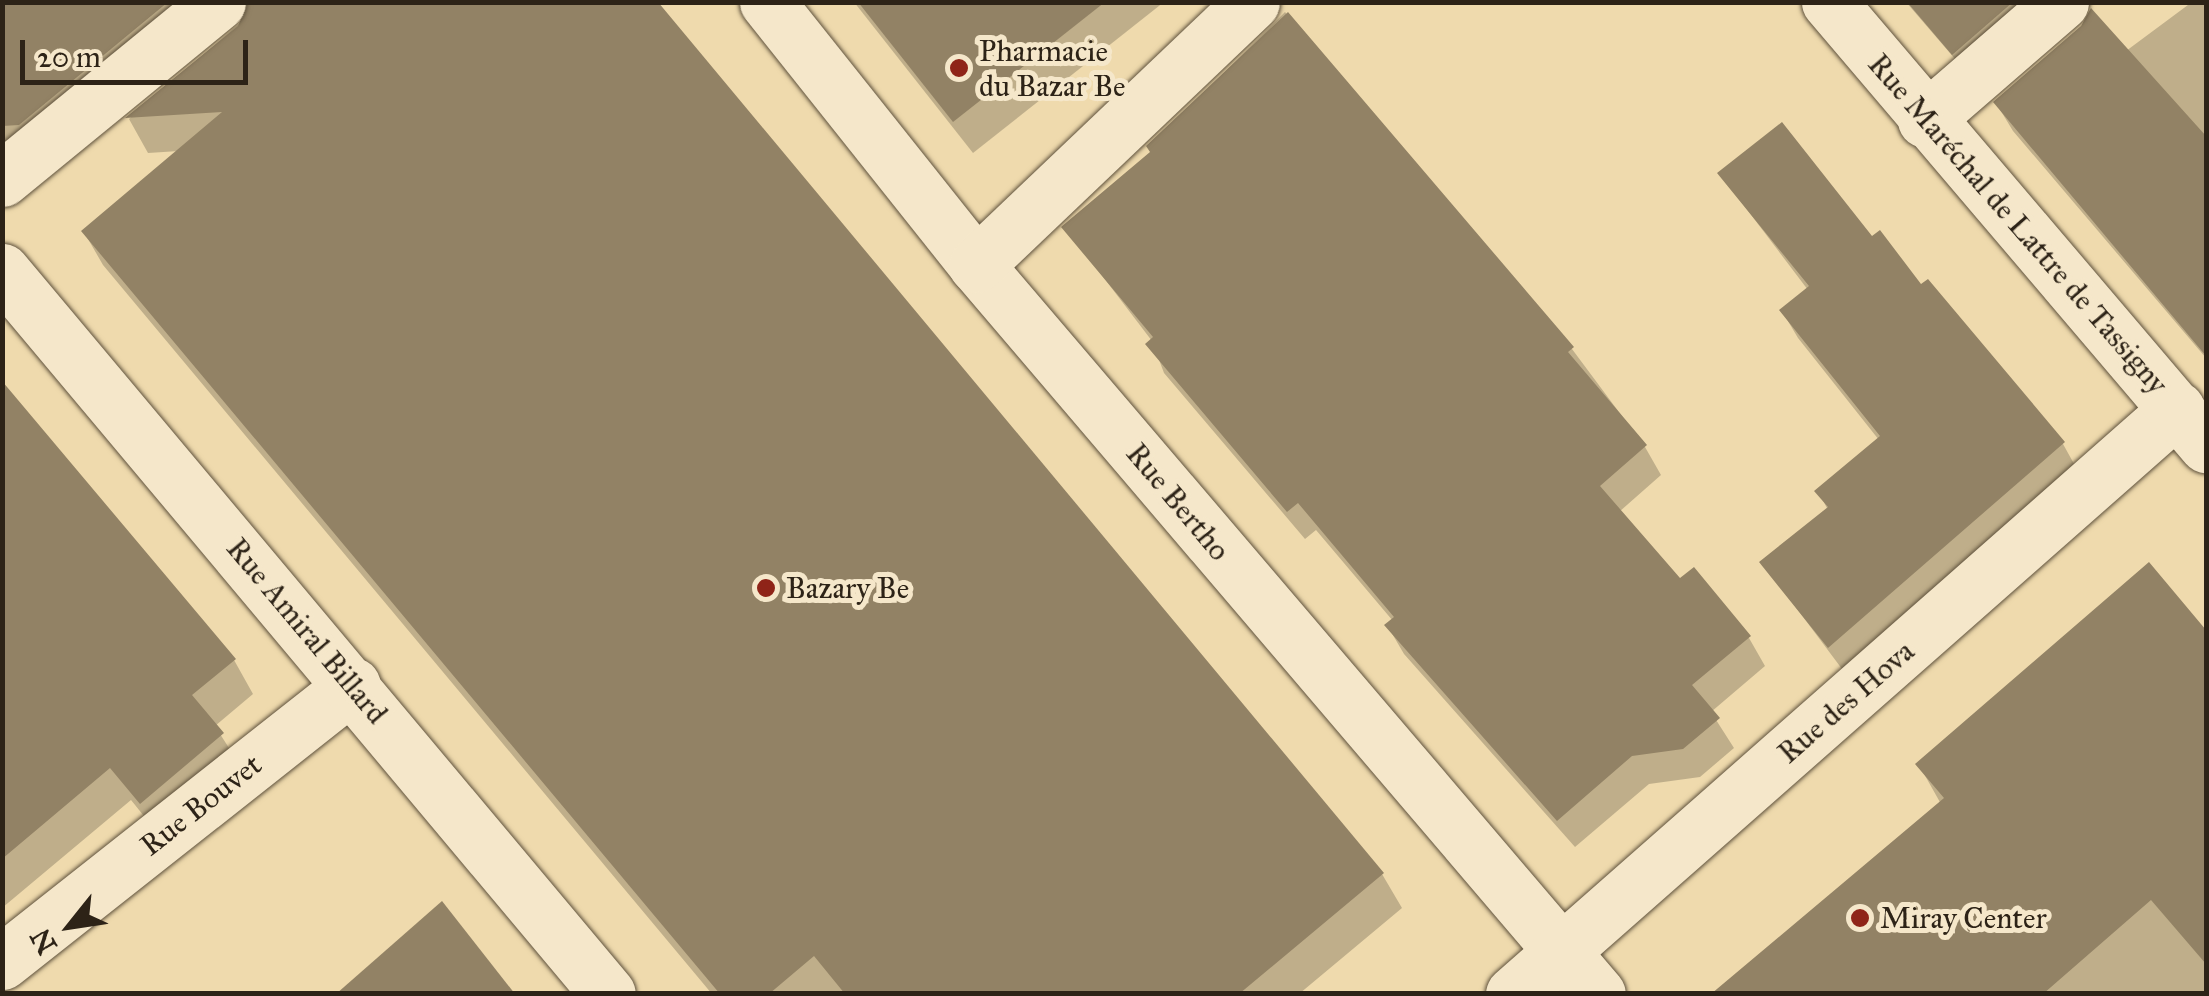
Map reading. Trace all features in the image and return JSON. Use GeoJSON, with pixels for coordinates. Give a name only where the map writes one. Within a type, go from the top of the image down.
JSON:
{"type":"FeatureCollection","features":[{"type":"Feature","properties":{"kind":"street"},"geometry":{"type":"LineString","coordinates":[[2,179],[218,2]]}},
{"type":"Feature","properties":{"kind":"street","name":"Rue Bertho"},"geometry":{"type":"LineString","coordinates":[[767,2],[976,265],[1598,994]]}},
{"type":"Feature","properties":{"kind":"street"},"geometry":{"type":"LineString","coordinates":[[976,265],[1252,2]]}},
{"type":"Feature","properties":{"kind":"street","name":"Rue Maréchal de Lattre de Tassigny"},"geometry":{"type":"LineString","coordinates":[[1829,2],[2192,427]]}},
{"type":"Feature","properties":{"kind":"street"},"geometry":{"type":"LineString","coordinates":[[1926,120],[2062,2]]}},
{"type":"Feature","properties":{"kind":"street","name":"Rue Amiral Billard"},"geometry":{"type":"LineString","coordinates":[[2,270],[608,994]]}},
{"type":"Feature","properties":{"kind":"street","name":"Rue des Hova"},"geometry":{"type":"LineString","coordinates":[[1514,994],[2192,427]]}},
{"type":"Feature","properties":{"kind":"street","name":"Rue Bouvet"},"geometry":{"type":"LineString","coordinates":[[2,962],[353,685]]}},
{"type":"Feature","properties":{"kind":"building"},"geometry":{"type":"Polygon","coordinates":[[[2,2],[168,2],[19,125],[2,126],[2,2]]]}},
{"type":"Feature","properties":{"kind":"building","name":"Bazary Be"},"geometry":{"type":"Polygon","coordinates":[[[248,2],[658,2],[1384,873],[1239,994],[845,994],[814,956],[769,994],[720,994],[81,231],[222,112],[125,118],[238,26],[248,2]]]}},
{"type":"Feature","properties":{"kind":"building"},"geometry":{"type":"Polygon","coordinates":[[[858,2],[1105,2],[953,122],[858,2]]]}},
{"type":"Feature","properties":{"kind":"building"},"geometry":{"type":"Polygon","coordinates":[[[1907,2],[2013,2],[1952,55],[1907,2]]]}},
{"type":"Feature","properties":{"kind":"building"},"geometry":{"type":"Polygon","coordinates":[[[2091,8],[2206,136],[2206,356],[1993,102],[2081,26],[2091,8]]]}},
{"type":"Feature","properties":{"kind":"building"},"geometry":{"type":"Polygon","coordinates":[[[1288,12],[1574,347],[1568,352],[1647,445],[1600,486],[1680,578],[1694,567],[1751,636],[1692,685],[1720,718],[1683,749],[1632,756],[1557,821],[1384,625],[1394,617],[1298,503],[1287,512],[1145,344],[1153,337],[1061,227],[1150,152],[1146,146],[1288,12]]]}},
{"type":"Feature","properties":{"kind":"building"},"geometry":{"type":"Polygon","coordinates":[[[1782,122],[1872,236],[1880,230],[1921,284],[1928,279],[2065,442],[1828,648],[1759,562],[1828,507],[1814,491],[1880,436],[1779,310],[1809,286],[1717,173],[1782,122]]]}},
{"type":"Feature","properties":{"kind":"building"},"geometry":{"type":"Polygon","coordinates":[[[2,381],[236,659],[192,695],[224,733],[140,804],[110,768],[2,859],[2,381]]]}},
{"type":"Feature","properties":{"kind":"building"},"geometry":{"type":"Polygon","coordinates":[[[2149,562],[2206,630],[2206,964],[2151,900],[2043,994],[1711,994],[1944,798],[1915,764],[2149,562]]]}},
{"type":"Feature","properties":{"kind":"building"},"geometry":{"type":"Polygon","coordinates":[[[442,901],[515,994],[336,994],[442,901]]]}},
{"type":"Feature","properties":{"kind":"place","name":"Pharmacie du Bazar Be"},"geometry":{"type":"Point","coordinates":[959,68]}},
{"type":"Feature","properties":{"kind":"place","name":"Bazary Be"},"geometry":{"type":"Point","coordinates":[766,588]}},
{"type":"Feature","properties":{"kind":"place","name":"Miray Center"},"geometry":{"type":"Point","coordinates":[1860,918]}}]}
